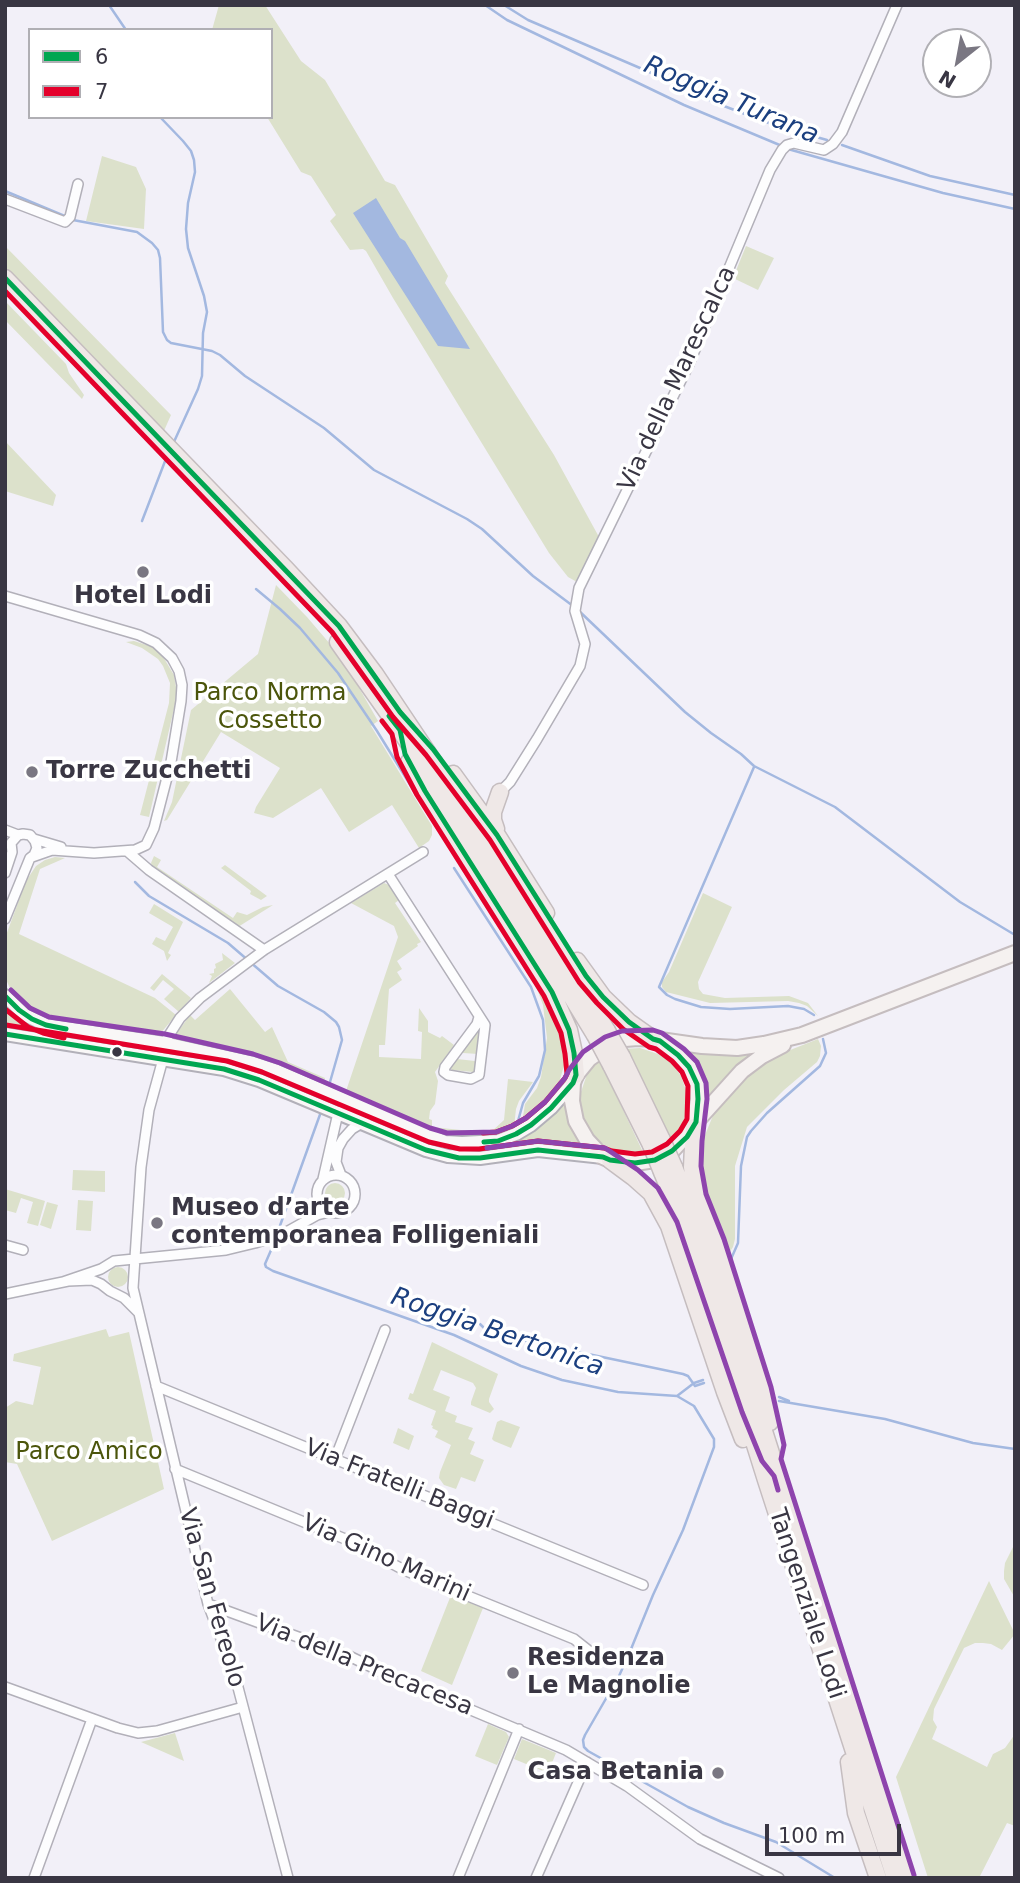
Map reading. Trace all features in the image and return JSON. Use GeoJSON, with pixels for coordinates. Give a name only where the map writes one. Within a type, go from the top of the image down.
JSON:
{"type":"FeatureCollection","features":[{"type":"Feature","properties":{"kind":"highway"},"geometry":{"type":"LineString","coordinates":[[5,278],[328,629],[400,730],[545,953],[601,1033]]}},
{"type":"Feature","properties":{"kind":"highway"},"geometry":{"type":"LineString","coordinates":[[5,293],[160,446]]}},
{"type":"Feature","properties":{"kind":"highway"},"geometry":{"type":"LineString","coordinates":[[177,464],[331,617],[365,660],[554,943],[616,1061],[707,1252],[906,1878]]}},
{"type":"Feature","properties":{"kind":"highway"},"geometry":{"type":"LineString","coordinates":[[400,712],[433,749],[497,835],[586,976],[620,1013],[656,1040]]}},
{"type":"Feature","properties":{"kind":"highway"},"geometry":{"type":"LineString","coordinates":[[400,730],[405,754],[425,790],[558,1004],[569,1030],[575,1079]]}},
{"type":"Feature","properties":{"kind":"highway"},"geometry":{"type":"LineString","coordinates":[[468,794],[481,796],[500,792]]}},
{"type":"Feature","properties":{"kind":"highway"},"geometry":{"type":"LineString","coordinates":[[497,835],[493,812],[500,792]]}},
{"type":"Feature","properties":{"kind":"highway"},"geometry":{"type":"LineString","coordinates":[[695,1124],[692,1167],[694,1181],[763,1390],[775,1446],[772,1459]]}},
{"type":"Feature","properties":{"kind":"highway"},"geometry":{"type":"LineString","coordinates":[[607,1158],[651,1193],[669,1226],[729,1403],[754,1465],[766,1480]]}},
{"type":"Feature","properties":{"kind":"highway","name":"Tangenziale Lodi"},"geometry":{"type":"LineString","coordinates":[[668,1169],[895,1878]]}},
{"type":"Feature","properties":{"kind":"highway"},"geometry":{"type":"LineString","coordinates":[[844,1722],[845,1746],[855,1806],[878,1878]]}},
{"type":"Feature","properties":{"kind":"main road"},"geometry":{"type":"LineString","coordinates":[[802,1035],[737,1048],[625,1039],[609,1045],[589,1059],[575,1079],[572,1101],[576,1121],[587,1140],[607,1158],[635,1163],[654,1160],[673,1151],[742,1071],[762,1056],[802,1035],[1015,953]]}},
{"type":"Feature","properties":{"kind":"main road"},"geometry":{"type":"LineString","coordinates":[[656,1040],[678,1055],[697,1084],[695,1124]]}},
{"type":"Feature","properties":{"kind":"street","name":"Via della Marescalca"},"geometry":{"type":"LineString","coordinates":[[500,792],[510,782],[580,666],[585,644],[575,608],[579,588],[689,364],[765,181],[785,148],[794,143],[824,150],[833,144],[842,132],[897,5]]}},
{"type":"Feature","properties":{"kind":"street"},"geometry":{"type":"LineString","coordinates":[[5,199],[62,222],[69,219],[79,184]]}},
{"type":"Feature","properties":{"kind":"street"},"geometry":{"type":"LineString","coordinates":[[5,596],[139,635],[156,643],[172,658],[179,671],[181,693],[171,762],[154,828],[141,848],[94,853],[52,850],[20,859],[10,845]]}},
{"type":"Feature","properties":{"kind":"street"},"geometry":{"type":"LineString","coordinates":[[5,830],[18,835],[26,834],[34,839],[76,851]]}},
{"type":"Feature","properties":{"kind":"street"},"geometry":{"type":"LineString","coordinates":[[5,873],[10,845],[18,835]]}},
{"type":"Feature","properties":{"kind":"street"},"geometry":{"type":"LineString","coordinates":[[5,919],[37,848],[34,839]]}},
{"type":"Feature","properties":{"kind":"street"},"geometry":{"type":"LineString","coordinates":[[127,851],[149,870],[264,950]]}},
{"type":"Feature","properties":{"kind":"street"},"geometry":{"type":"LineString","coordinates":[[164,1043],[200,998],[249,961],[423,852]]}},
{"type":"Feature","properties":{"kind":"street"},"geometry":{"type":"LineString","coordinates":[[388,874],[484,1022],[486,1028],[479,1075],[471,1079],[448,1075],[444,1072],[446,1065],[480,1017]]}},
{"type":"Feature","properties":{"kind":"street"},"geometry":{"type":"LineString","coordinates":[[5,996],[25,1015],[46,1025],[164,1043],[250,1062],[277,1071],[427,1136]]}},
{"type":"Feature","properties":{"kind":"street"},"geometry":{"type":"LineString","coordinates":[[5,1034],[224,1069],[259,1080],[426,1150],[459,1158],[480,1158],[530,1150],[607,1158]]}},
{"type":"Feature","properties":{"kind":"street"},"geometry":{"type":"LineString","coordinates":[[136,1259],[141,1167],[149,1110],[163,1059]]}},
{"type":"Feature","properties":{"kind":"street"},"geometry":{"type":"LineString","coordinates":[[328,1109],[346,1108],[444,1142],[498,1141],[531,1125],[551,1108],[575,1079]]}},
{"type":"Feature","properties":{"kind":"street"},"geometry":{"type":"LineString","coordinates":[[299,1225],[312,1212],[323,1180],[328,1109]]}},
{"type":"Feature","properties":{"kind":"street"},"geometry":{"type":"LineString","coordinates":[[341,1175],[337,1162],[338,1148],[352,1129],[362,1123]]}},
{"type":"Feature","properties":{"kind":"street"},"geometry":{"type":"LineString","coordinates":[[63,1282],[105,1267],[114,1261],[226,1250],[283,1234],[317,1215],[344,1212],[355,1200],[355,1187],[341,1175],[335,1174],[323,1180]]}},
{"type":"Feature","properties":{"kind":"street"},"geometry":{"type":"LineString","coordinates":[[317,1198],[329,1212]]}},
{"type":"Feature","properties":{"kind":"street"},"geometry":{"type":"LineString","coordinates":[[5,1245],[23,1250]]}},
{"type":"Feature","properties":{"kind":"street"},"geometry":{"type":"LineString","coordinates":[[120,1261],[129,1265],[135,1273],[142,1263],[158,1257]]}},
{"type":"Feature","properties":{"kind":"street","name":"Via San Fereolo"},"geometry":{"type":"LineString","coordinates":[[136,1259],[133,1285],[208,1604],[235,1676],[288,1878]]}},
{"type":"Feature","properties":{"kind":"street"},"geometry":{"type":"LineString","coordinates":[[105,1267],[102,1278],[105,1288]]}},
{"type":"Feature","properties":{"kind":"street"},"geometry":{"type":"LineString","coordinates":[[5,1294],[63,1282],[92,1280],[128,1301],[141,1318]]}},
{"type":"Feature","properties":{"kind":"street"},"geometry":{"type":"LineString","coordinates":[[115,1294],[125,1292],[133,1285]]}},
{"type":"Feature","properties":{"kind":"street"},"geometry":{"type":"LineString","coordinates":[[335,1459],[386,1330]]}},
{"type":"Feature","properties":{"kind":"street","name":"Via Fratelli Baggi"},"geometry":{"type":"LineString","coordinates":[[156,1386],[643,1585]]}},
{"type":"Feature","properties":{"kind":"street","name":"Via Gino Marini"},"geometry":{"type":"LineString","coordinates":[[175,1469],[350,1541],[404,1570],[574,1639],[593,1654]]}},
{"type":"Feature","properties":{"kind":"street","name":"Via della Precacesa"},"geometry":{"type":"LineString","coordinates":[[208,1604],[347,1655],[566,1750],[626,1786],[708,1843],[779,1878]]}},
{"type":"Feature","properties":{"kind":"street"},"geometry":{"type":"LineString","coordinates":[[5,1687],[127,1731],[147,1733],[243,1707]]}},
{"type":"Feature","properties":{"kind":"street"},"geometry":{"type":"LineString","coordinates":[[34,1878],[92,1719]]}},
{"type":"Feature","properties":{"kind":"street"},"geometry":{"type":"LineString","coordinates":[[458,1878],[519,1729]]}},
{"type":"Feature","properties":{"kind":"street"},"geometry":{"type":"LineString","coordinates":[[536,1878],[587,1762]]}},
{"type":"Feature","properties":{"kind":"green space"},"geometry":{"type":"Polygon","coordinates":[[[219,5],[265,5],[301,61],[325,80],[385,181],[395,185],[448,276],[445,283],[554,455],[599,537],[577,582],[568,577],[549,553],[366,251],[350,250],[330,221],[336,215],[311,176],[301,172],[268,119],[273,119],[273,28],[213,28],[219,5]]]}},
{"type":"Feature","properties":{"kind":"green space"},"geometry":{"type":"Polygon","coordinates":[[[102,156],[136,167],[146,189],[144,229],[86,221],[102,156]]]}},
{"type":"Feature","properties":{"kind":"green space"},"geometry":{"type":"Polygon","coordinates":[[[5,246],[171,415],[163,433],[5,270],[5,246]]]}},
{"type":"Feature","properties":{"kind":"green space"},"geometry":{"type":"Polygon","coordinates":[[[746,246],[774,258],[758,290],[733,278],[746,246]]]}},
{"type":"Feature","properties":{"kind":"green space"},"geometry":{"type":"Polygon","coordinates":[[[5,301],[66,364],[84,395],[82,399],[5,320],[5,301]]]}},
{"type":"Feature","properties":{"kind":"green space"},"geometry":{"type":"Polygon","coordinates":[[[5,441],[56,495],[53,506],[5,491],[5,441]]]}},
{"type":"Feature","properties":{"kind":"green space","name":"Parco Norma Cossetto"},"geometry":{"type":"Polygon","coordinates":[[[276,585],[336,651],[378,721],[371,726],[432,826],[429,841],[419,848],[392,805],[349,832],[321,788],[273,818],[254,813],[280,768],[221,732],[164,821],[172,802],[191,710],[258,654],[276,585]]]}},
{"type":"Feature","properties":{"kind":"green space"},"geometry":{"type":"Polygon","coordinates":[[[134,641],[153,647],[162,655],[174,675],[176,687],[176,700],[149,817],[140,815],[169,703],[170,683],[158,659],[142,648],[126,642],[134,641]]]}},
{"type":"Feature","properties":{"kind":"green space"},"geometry":{"type":"Polygon","coordinates":[[[154,856],[161,860],[157,867],[233,918],[237,912],[247,915],[273,905],[238,927],[152,867],[154,856]]]}},
{"type":"Feature","properties":{"kind":"green space"},"geometry":{"type":"Polygon","coordinates":[[[55,857],[65,858],[40,869],[19,934],[155,998],[176,1015],[160,1034],[45,1019],[26,1008],[12,993],[5,977],[5,938],[26,881],[36,866],[55,857]]]}},
{"type":"Feature","properties":{"kind":"green space"},"geometry":{"type":"Polygon","coordinates":[[[225,865],[267,896],[261,900],[250,894],[251,891],[221,868],[225,865]]]}},
{"type":"Feature","properties":{"kind":"green space"},"geometry":{"type":"Polygon","coordinates":[[[384,883],[389,885],[399,900],[395,903],[421,942],[397,961],[402,969],[397,972],[402,980],[389,989],[385,1045],[379,1045],[379,1057],[421,1059],[419,1008],[428,1021],[428,1032],[440,1038],[442,1036],[454,1045],[435,1072],[438,1081],[435,1104],[430,1111],[432,1127],[490,1133],[504,1120],[508,1079],[533,1082],[519,1101],[514,1127],[493,1136],[456,1137],[434,1132],[345,1094],[398,937],[394,926],[351,903],[384,883]]]}},
{"type":"Feature","properties":{"kind":"green space"},"geometry":{"type":"Polygon","coordinates":[[[703,893],[732,907],[698,982],[703,994],[725,998],[789,996],[808,1003],[818,1016],[807,1006],[788,1001],[710,1003],[666,992],[662,982],[669,972],[703,893]]]}},
{"type":"Feature","properties":{"kind":"green space"},"geometry":{"type":"Polygon","coordinates":[[[154,904],[183,922],[168,953],[171,955],[167,961],[164,951],[152,944],[156,937],[165,941],[173,927],[149,913],[154,904]]]}},
{"type":"Feature","properties":{"kind":"green space"},"geometry":{"type":"Polygon","coordinates":[[[222,953],[235,963],[209,983],[212,976],[209,974],[214,973],[215,964],[223,960],[222,953]]]}},
{"type":"Feature","properties":{"kind":"green space"},"geometry":{"type":"Polygon","coordinates":[[[531,973],[559,1022],[565,1042],[565,1062],[559,1083],[542,1107],[522,1123],[525,1104],[537,1088],[541,1077],[547,1038],[543,1005],[531,973]]]}},
{"type":"Feature","properties":{"kind":"green space"},"geometry":{"type":"Polygon","coordinates":[[[162,974],[191,998],[179,1012],[164,999],[174,989],[163,980],[154,991],[150,988],[162,974]]]}},
{"type":"Feature","properties":{"kind":"green space"},"geometry":{"type":"Polygon","coordinates":[[[230,989],[265,1032],[272,1027],[288,1062],[325,1078],[323,1085],[226,1049],[198,1044],[193,1046],[176,1040],[177,1033],[190,1015],[195,1020],[230,989]]]}},
{"type":"Feature","properties":{"kind":"green space"},"geometry":{"type":"Polygon","coordinates":[[[5,1003],[20,1018],[37,1028],[152,1047],[150,1054],[5,1030],[5,1003]]]}},
{"type":"Feature","properties":{"kind":"green space"},"geometry":{"type":"Polygon","coordinates":[[[478,1030],[481,1030],[478,1054],[461,1052],[478,1030]]]}},
{"type":"Feature","properties":{"kind":"green space"},"geometry":{"type":"Polygon","coordinates":[[[818,1039],[821,1046],[817,1062],[747,1127],[735,1166],[735,1239],[725,1259],[701,1192],[699,1150],[714,1113],[738,1082],[770,1058],[818,1039]]]}},
{"type":"Feature","properties":{"kind":"green space"},"geometry":{"type":"Polygon","coordinates":[[[157,1048],[240,1066],[288,1087],[156,1054],[157,1048]]]}},
{"type":"Feature","properties":{"kind":"green space"},"geometry":{"type":"Polygon","coordinates":[[[640,1048],[671,1062],[681,1076],[687,1093],[687,1111],[681,1127],[669,1142],[622,1049],[640,1048]]]}},
{"type":"Feature","properties":{"kind":"green space"},"geometry":{"type":"Polygon","coordinates":[[[682,1049],[750,1056],[730,1073],[705,1104],[682,1049]]]}},
{"type":"Feature","properties":{"kind":"green space"},"geometry":{"type":"Polygon","coordinates":[[[457,1059],[477,1062],[477,1069],[473,1072],[452,1070],[450,1068],[457,1059]]]}},
{"type":"Feature","properties":{"kind":"green space"},"geometry":{"type":"Polygon","coordinates":[[[600,1061],[643,1153],[620,1153],[594,1137],[585,1125],[580,1108],[581,1092],[591,1068],[600,1061]]]}},
{"type":"Feature","properties":{"kind":"green space"},"geometry":{"type":"Polygon","coordinates":[[[563,1103],[566,1105],[573,1133],[585,1150],[532,1145],[467,1153],[443,1150],[385,1128],[393,1128],[445,1148],[487,1150],[528,1135],[563,1103]]]}},
{"type":"Feature","properties":{"kind":"green space"},"geometry":{"type":"Polygon","coordinates":[[[73,1170],[105,1171],[105,1192],[72,1190],[73,1170]]]}},
{"type":"Feature","properties":{"kind":"green space"},"geometry":{"type":"Polygon","coordinates":[[[335,1183],[342,1186],[345,1193],[342,1200],[335,1203],[328,1200],[325,1193],[328,1186],[335,1183]]]}},
{"type":"Feature","properties":{"kind":"green space"},"geometry":{"type":"Polygon","coordinates":[[[5,1189],[45,1201],[38,1226],[27,1223],[33,1202],[21,1198],[16,1213],[5,1210],[5,1189]]]}},
{"type":"Feature","properties":{"kind":"green space"},"geometry":{"type":"Polygon","coordinates":[[[78,1200],[93,1201],[91,1231],[76,1230],[78,1200]]]}},
{"type":"Feature","properties":{"kind":"green space"},"geometry":{"type":"Polygon","coordinates":[[[47,1202],[58,1205],[51,1229],[40,1225],[47,1202]]]}},
{"type":"Feature","properties":{"kind":"green space"},"geometry":{"type":"Polygon","coordinates":[[[118,1267],[125,1270],[128,1277],[125,1284],[118,1287],[111,1284],[108,1277],[111,1270],[118,1267]]]}},
{"type":"Feature","properties":{"kind":"green space","name":"Parco Amico"},"geometry":{"type":"Polygon","coordinates":[[[106,1329],[109,1337],[129,1332],[164,1489],[52,1541],[17,1464],[5,1462],[5,1408],[16,1401],[33,1405],[41,1367],[13,1361],[14,1354],[106,1329]]]}},
{"type":"Feature","properties":{"kind":"green space"},"geometry":{"type":"Polygon","coordinates":[[[432,1342],[498,1374],[489,1399],[494,1409],[490,1413],[471,1405],[476,1388],[473,1383],[441,1370],[433,1390],[450,1397],[445,1411],[457,1416],[455,1422],[473,1428],[468,1439],[475,1442],[470,1454],[484,1460],[475,1482],[461,1477],[456,1489],[444,1485],[439,1478],[451,1445],[435,1437],[438,1431],[431,1425],[436,1411],[408,1399],[410,1393],[413,1394],[432,1342]]]}},
{"type":"Feature","properties":{"kind":"green space"},"geometry":{"type":"Polygon","coordinates":[[[501,1420],[520,1427],[511,1448],[492,1439],[497,1422],[501,1420]]]}},
{"type":"Feature","properties":{"kind":"green space"},"geometry":{"type":"Polygon","coordinates":[[[398,1428],[414,1436],[409,1450],[393,1443],[398,1428]]]}},
{"type":"Feature","properties":{"kind":"green space"},"geometry":{"type":"Polygon","coordinates":[[[1015,1543],[1015,1598],[1004,1579],[1004,1571],[1015,1543]]]}},
{"type":"Feature","properties":{"kind":"green space"},"geometry":{"type":"Polygon","coordinates":[[[989,1581],[1015,1634],[1002,1650],[983,1643],[964,1648],[934,1709],[933,1720],[937,1727],[932,1739],[987,1767],[993,1754],[1005,1748],[1015,1734],[1015,1826],[1007,1823],[979,1878],[928,1878],[896,1777],[989,1581]]]}},
{"type":"Feature","properties":{"kind":"green space"},"geometry":{"type":"Polygon","coordinates":[[[451,1595],[483,1608],[452,1685],[421,1671],[451,1595]]]}},
{"type":"Feature","properties":{"kind":"green space"},"geometry":{"type":"Polygon","coordinates":[[[488,1724],[506,1732],[509,1737],[497,1765],[475,1756],[488,1724]]]}},
{"type":"Feature","properties":{"kind":"green space"},"geometry":{"type":"Polygon","coordinates":[[[175,1733],[184,1761],[141,1742],[175,1733]]]}},
{"type":"Feature","properties":{"kind":"green space"},"geometry":{"type":"Polygon","coordinates":[[[522,1739],[556,1753],[548,1773],[514,1759],[522,1739]]]}},
{"type":"Feature","properties":{"kind":"water"},"geometry":{"type":"Polygon","coordinates":[[[376,198],[470,349],[438,346],[353,213],[376,198]]]}},
{"type":"Feature","properties":{"kind":"waterway","name":"Roggia Bertonica"},"geometry":{"type":"LineString","coordinates":[[109,5],[125,28]]}},
{"type":"Feature","properties":{"kind":"waterway","name":"Roggia Turana"},"geometry":{"type":"LineString","coordinates":[[485,5],[507,20],[684,105],[782,146]]}},
{"type":"Feature","properties":{"kind":"waterway"},"geometry":{"type":"LineString","coordinates":[[504,5],[528,20],[716,103],[774,125],[827,140]]}},
{"type":"Feature","properties":{"kind":"waterway","name":"Roggia Bertonica"},"geometry":{"type":"LineString","coordinates":[[162,119],[191,151],[194,160],[195,172],[186,229],[188,248],[207,312],[203,333],[202,376],[173,444]]}},
{"type":"Feature","properties":{"kind":"waterway"},"geometry":{"type":"LineString","coordinates":[[842,145],[930,176],[1015,195]]}},
{"type":"Feature","properties":{"kind":"waterway","name":"Roggia Turana"},"geometry":{"type":"LineString","coordinates":[[788,149],[943,193],[1015,209]]}},
{"type":"Feature","properties":{"kind":"waterway"},"geometry":{"type":"LineString","coordinates":[[5,191],[67,217]]}},
{"type":"Feature","properties":{"kind":"waterway"},"geometry":{"type":"LineString","coordinates":[[73,220],[137,232],[158,250],[163,332],[167,340],[220,355],[245,376],[324,428],[374,470],[482,529],[533,576],[573,606]]}},
{"type":"Feature","properties":{"kind":"waterway","name":"Roggia Bertonica"},"geometry":{"type":"LineString","coordinates":[[142,521],[167,456]]}},
{"type":"Feature","properties":{"kind":"waterway"},"geometry":{"type":"LineString","coordinates":[[256,589],[300,628],[338,673],[430,817]]}},
{"type":"Feature","properties":{"kind":"waterway"},"geometry":{"type":"LineString","coordinates":[[578,610],[685,712],[754,766],[835,807],[960,902],[1015,935]]}},
{"type":"Feature","properties":{"kind":"waterway"},"geometry":{"type":"LineString","coordinates":[[754,767],[659,987],[675,999],[701,1007],[730,1009],[788,1006],[804,1009],[814,1015]]}},
{"type":"Feature","properties":{"kind":"waterway"},"geometry":{"type":"LineString","coordinates":[[454,868],[531,987],[543,1020],[545,1050],[539,1076],[523,1103],[518,1121]]}},
{"type":"Feature","properties":{"kind":"waterway","name":"Roggia Bertonica"},"geometry":{"type":"LineString","coordinates":[[135,882],[149,896],[228,943],[278,986],[324,1012],[336,1022],[342,1040],[328,1089]]}},
{"type":"Feature","properties":{"kind":"waterway"},"geometry":{"type":"LineString","coordinates":[[731,1259],[738,1243],[741,1166],[747,1137],[767,1113],[820,1066],[826,1053],[823,1039]]}},
{"type":"Feature","properties":{"kind":"waterway","name":"Roggia Bertonica"},"geometry":{"type":"LineString","coordinates":[[277,1234],[322,1109]]}},
{"type":"Feature","properties":{"kind":"waterway","name":"Roggia Bertonica"},"geometry":{"type":"LineString","coordinates":[[275,1241],[265,1264],[273,1271],[454,1335],[521,1366],[562,1380],[618,1392],[677,1396],[694,1406],[714,1439],[714,1447],[683,1530],[619,1676],[585,1735],[584,1747],[688,1807],[776,1842],[835,1878]]}},
{"type":"Feature","properties":{"kind":"waterway"},"geometry":{"type":"LineString","coordinates":[[480,1324],[512,1338],[683,1374],[688,1376],[695,1386],[704,1383]]}},
{"type":"Feature","properties":{"kind":"waterway"},"geometry":{"type":"LineString","coordinates":[[677,1396],[694,1383],[703,1380]]}},
{"type":"Feature","properties":{"kind":"waterway"},"geometry":{"type":"LineString","coordinates":[[779,1397],[789,1401]]}},
{"type":"Feature","properties":{"kind":"waterway"},"geometry":{"type":"LineString","coordinates":[[779,1401],[885,1419],[973,1443],[1015,1449]]}},
{"type":"Feature","properties":{"kind":"transit line","name":"6"},"geometry":{"type":"LineString","coordinates":[[5,278],[339,626],[400,712],[433,749],[497,835],[586,976],[629,1022],[660,1041],[689,1067],[697,1084],[696,1122],[687,1137],[672,1151],[655,1160],[635,1163],[538,1150],[480,1158],[459,1158],[426,1150],[259,1080],[224,1069],[5,1034]]}},
{"type":"Feature","properties":{"kind":"transit line","name":"7"},"geometry":{"type":"LineString","coordinates":[[5,291],[332,632],[393,717],[426,755],[490,840],[579,982],[623,1029],[656,1049],[682,1072],[688,1086],[687,1119],[667,1144],[652,1152],[635,1154],[538,1141],[460,1149],[429,1142],[262,1072],[227,1061],[6,1025]]}},
{"type":"Feature","properties":{"kind":"transit line","name":"6"},"geometry":{"type":"LineString","coordinates":[[389,716],[400,730],[405,754],[425,791],[552,992],[569,1030],[576,1075],[573,1083],[551,1108],[531,1125],[498,1141],[484,1142]]}},
{"type":"Feature","properties":{"kind":"transit line","name":"7"},"geometry":{"type":"LineString","coordinates":[[382,721],[392,734],[397,757],[417,795],[544,996],[561,1033],[567,1074],[565,1078],[545,1102],[526,1118],[496,1132],[483,1133]]}},
{"type":"Feature","properties":{"kind":"transit line"},"geometry":{"type":"LineString","coordinates":[[11,990],[30,1008],[49,1017],[165,1034],[253,1054],[447,1133],[496,1132],[526,1118],[545,1102],[583,1052],[605,1037],[622,1031],[653,1030],[662,1033],[684,1049],[697,1062],[706,1083],[701,1166],[706,1194],[724,1239],[771,1387],[784,1445],[781,1459],[914,1875]]}},
{"type":"Feature","properties":{"kind":"transit line","name":"6"},"geometry":{"type":"LineString","coordinates":[[5,996],[32,1019],[66,1029]]}},
{"type":"Feature","properties":{"kind":"transit line","name":"7"},"geometry":{"type":"LineString","coordinates":[[5,1009],[28,1027],[64,1038]]}},
{"type":"Feature","properties":{"kind":"transit line"},"geometry":{"type":"LineString","coordinates":[[487,1148],[538,1141],[605,1148],[638,1170],[658,1188],[677,1222],[742,1412],[762,1461],[774,1476],[778,1490]]}},
{"type":"Feature","properties":{"kind":"place","name":"Hotel Lodi"},"geometry":{"type":"Point","coordinates":[143,572]}},
{"type":"Feature","properties":{"kind":"place","name":"Torre Zucchetti"},"geometry":{"type":"Point","coordinates":[32,772]}},
{"type":"Feature","properties":{"kind":"place","name":"Museo d’arte contemporanea Folligeniali"},"geometry":{"type":"Point","coordinates":[157,1223]}},
{"type":"Feature","properties":{"kind":"place","name":"Residenza Le Magnolie"},"geometry":{"type":"Point","coordinates":[513,1673]}},
{"type":"Feature","properties":{"kind":"place","name":"Casa Betania"},"geometry":{"type":"Point","coordinates":[718,1773]}}]}
